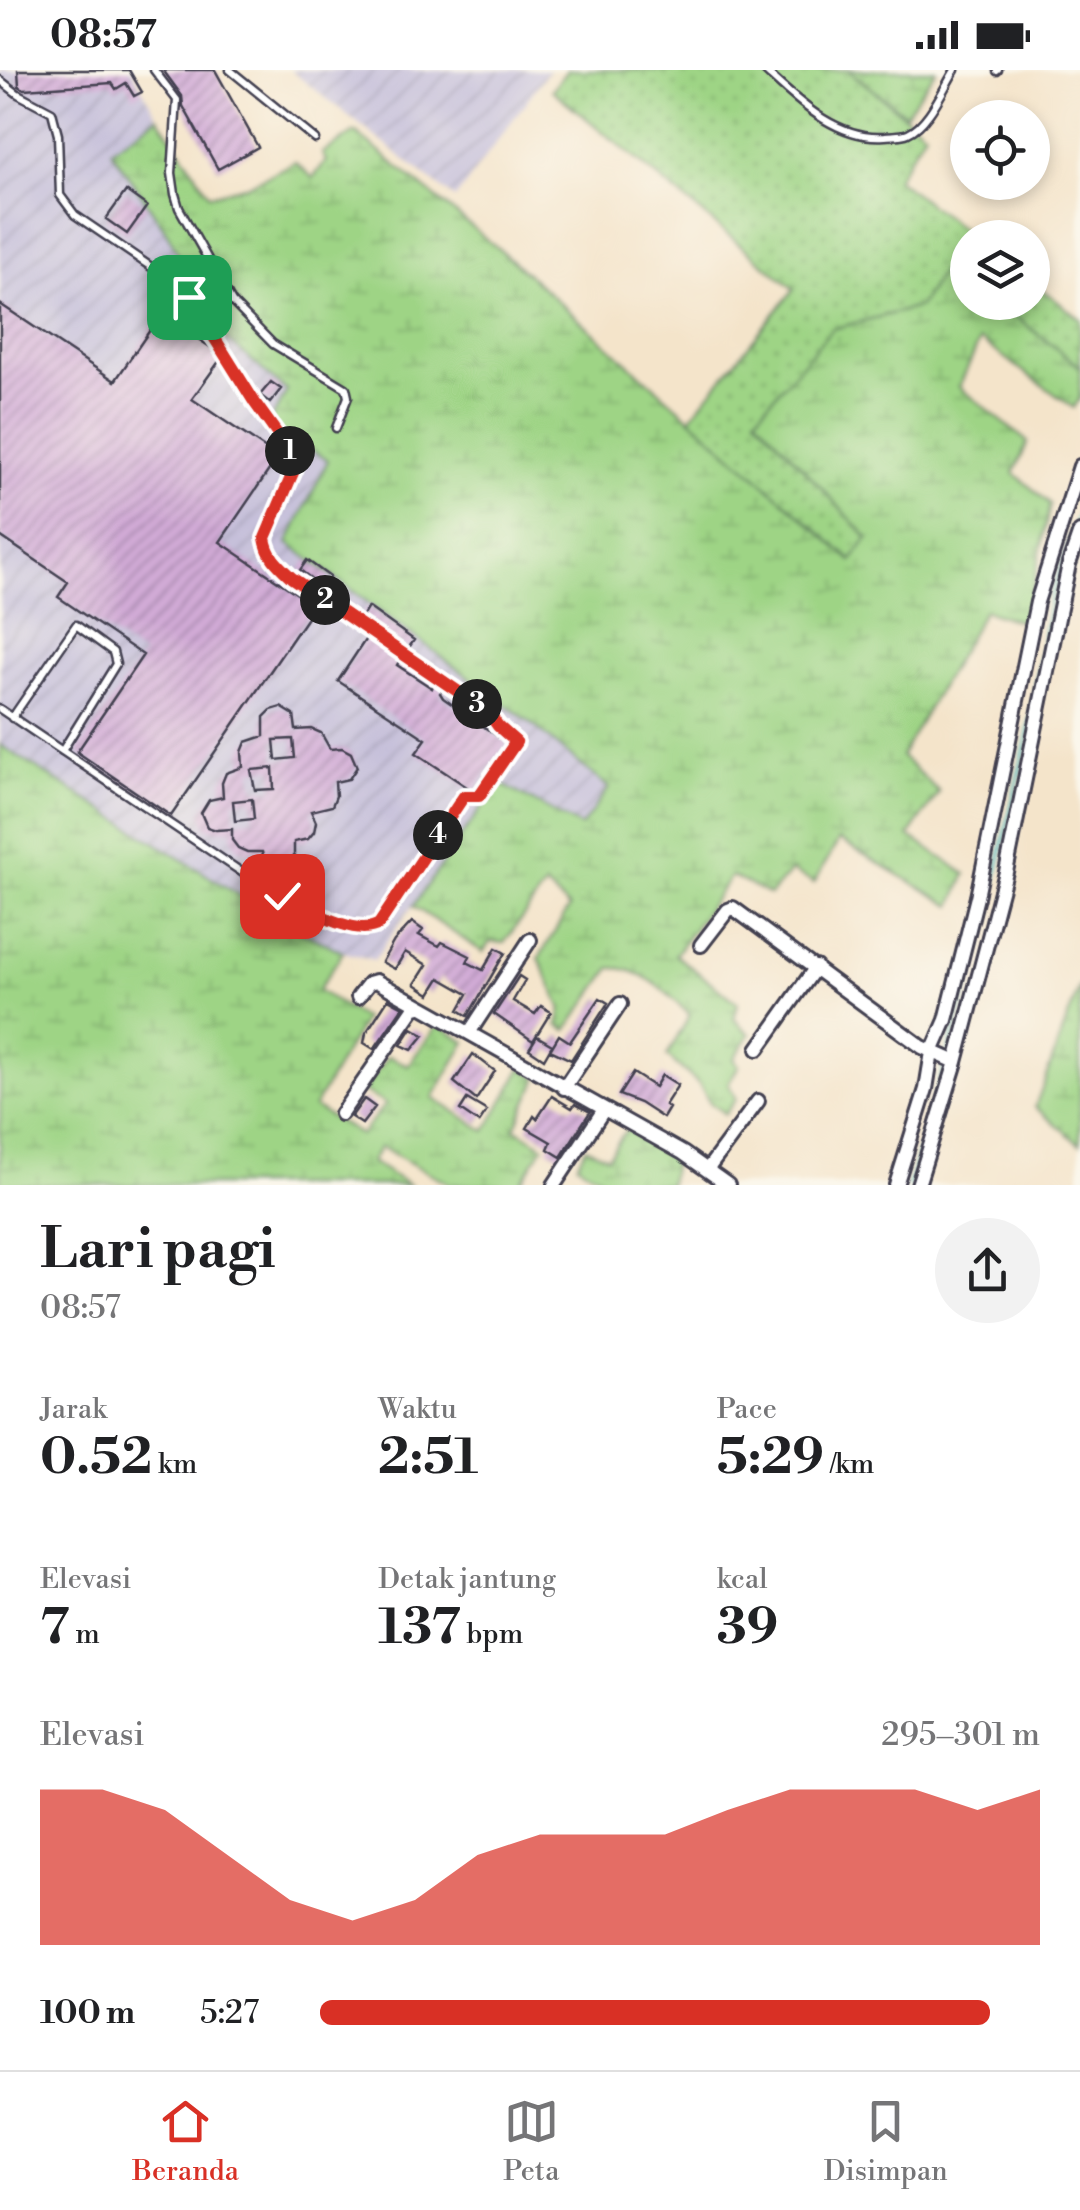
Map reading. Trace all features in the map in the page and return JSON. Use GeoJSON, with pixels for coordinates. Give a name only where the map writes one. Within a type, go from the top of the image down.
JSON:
{"type":"FeatureCollection","features":[{"type":"Feature","properties":{"kind":"street"},"geometry":{"type":"LineString","coordinates":[[896,1185],[934,1053],[964,988],[1006,872],[1080,466]]}},
{"type":"Feature","properties":{"kind":"street"},"geometry":{"type":"LineString","coordinates":[[918,1185],[953,1060],[989,843],[1037,602],[1061,556],[1080,532]]}},
{"type":"Feature","properties":{"kind":"street"},"geometry":{"type":"LineString","coordinates":[[702,945],[728,910],[734,908],[875,1014],[934,1053],[953,1060]]}},
{"type":"Feature","properties":{"kind":"street"},"geometry":{"type":"LineString","coordinates":[[470,1033],[530,940]]}},
{"type":"Feature","properties":{"kind":"street"},"geometry":{"type":"LineString","coordinates":[[758,1049],[816,967]]}},
{"type":"Feature","properties":{"kind":"street"},"geometry":{"type":"LineString","coordinates":[[358,997],[369,983],[376,981],[682,1153],[728,1185]]}},
{"type":"Feature","properties":{"kind":"street"},"geometry":{"type":"LineString","coordinates":[[342,1114],[417,1004]]}},
{"type":"Feature","properties":{"kind":"street"},"geometry":{"type":"LineString","coordinates":[[564,1088],[620,1004]]}},
{"type":"Feature","properties":{"kind":"street"},"geometry":{"type":"LineString","coordinates":[[707,1170],[758,1100]]}},
{"type":"Feature","properties":{"kind":"street"},"geometry":{"type":"LineString","coordinates":[[554,1185],[603,1110]]}},
{"type":"Feature","properties":{"kind":"lane"},"geometry":{"type":"LineString","coordinates":[[154,70],[177,100],[172,172],[179,208],[232,302],[274,344],[346,388],[348,398],[336,428]]}},
{"type":"Feature","properties":{"kind":"lane"},"geometry":{"type":"LineString","coordinates":[[230,70],[316,140]]}},
{"type":"Feature","properties":{"kind":"lane"},"geometry":{"type":"LineString","coordinates":[[764,70],[806,108],[845,130],[872,137],[908,134],[923,121],[954,70]]}},
{"type":"Feature","properties":{"kind":"lane"},"geometry":{"type":"LineString","coordinates":[[0,80],[52,112],[58,134],[60,195],[64,204],[189,297],[293,456],[295,468],[265,538],[266,550],[274,561],[292,578],[488,712],[516,742],[479,796],[464,796],[379,924],[362,930],[268,888],[0,709]]}},
{"type":"Feature","properties":{"kind":"lane"},"geometry":{"type":"LineString","coordinates":[[12,718],[76,625],[113,652],[116,664],[62,751]]}},
{"type":"Feature","properties":{"kind":"shaded area"},"geometry":{"type":"Polygon","coordinates":[[[0,70],[132,70],[158,117],[112,150],[167,232],[217,331],[287,392],[268,425],[328,460],[288,543],[532,724],[609,788],[581,828],[499,783],[374,960],[343,952],[280,921],[0,745],[0,70]]]}},
{"type":"Feature","properties":{"kind":"shaded area"},"geometry":{"type":"Polygon","coordinates":[[[290,70],[549,70],[455,199],[290,70]]]}},
{"type":"Feature","properties":{"kind":"green space"},"geometry":{"type":"Polygon","coordinates":[[[567,70],[848,70],[925,132],[896,179],[950,220],[950,265],[947,263],[919,307],[832,329],[869,539],[852,561],[690,418],[794,289],[552,90],[567,70]]]}},
{"type":"Feature","properties":{"kind":"green space"},"geometry":{"type":"Polygon","coordinates":[[[848,70],[936,70],[905,114],[848,70]]]}},
{"type":"Feature","properties":{"kind":"green space"},"geometry":{"type":"Polygon","coordinates":[[[158,117],[210,195],[248,185],[295,162],[313,178],[326,161],[322,153],[355,132],[500,250],[852,561],[868,538],[756,417],[832,329],[919,307],[947,263],[950,320],[1020,320],[1080,367],[1080,398],[1074,408],[980,340],[959,387],[1028,442],[1014,473],[1050,504],[1026,624],[984,610],[901,756],[939,792],[909,836],[966,874],[952,906],[839,840],[814,883],[791,871],[770,895],[731,876],[675,955],[738,1003],[734,1019],[750,1034],[734,1059],[739,1066],[728,1083],[736,1099],[725,1114],[667,1056],[690,1015],[644,977],[611,968],[567,1030],[558,1025],[562,1009],[539,958],[569,908],[545,886],[504,943],[490,942],[483,952],[413,906],[499,783],[581,827],[609,788],[532,724],[288,543],[328,460],[268,425],[287,391],[217,331],[167,232],[111,150],[158,117]]]}},
{"type":"Feature","properties":{"kind":"green space"},"geometry":{"type":"Polygon","coordinates":[[[1050,295],[1080,319],[1080,367],[1020,320],[1050,320],[1050,295]]]}},
{"type":"Feature","properties":{"kind":"green space"},"geometry":{"type":"Polygon","coordinates":[[[0,745],[280,921],[343,952],[318,990],[364,1019],[314,1107],[361,1135],[385,1104],[363,1091],[388,1056],[408,1065],[438,1025],[466,1042],[433,1098],[486,1131],[522,1068],[538,1078],[515,1128],[544,1146],[519,1185],[452,1185],[380,1147],[371,1162],[409,1185],[0,1185],[0,745]]]}},
{"type":"Feature","properties":{"kind":"green space"},"geometry":{"type":"Polygon","coordinates":[[[1080,985],[1080,1144],[1035,1107],[1080,985]]]}},
{"type":"Feature","properties":{"kind":"green space"},"geometry":{"type":"Polygon","coordinates":[[[629,1130],[674,1154],[669,1185],[597,1185],[601,1178],[577,1164],[586,1147],[608,1157],[629,1130]]]}},
{"type":"Feature","properties":{"kind":"building"},"geometry":{"type":"Polygon","coordinates":[[[18,70],[129,70],[142,92],[134,96],[126,83],[116,89],[112,83],[24,89],[19,86],[18,70]]]}},
{"type":"Feature","properties":{"kind":"building"},"geometry":{"type":"Polygon","coordinates":[[[163,70],[215,70],[258,147],[218,169],[183,106],[182,96],[163,70]]]}},
{"type":"Feature","properties":{"kind":"building"},"geometry":{"type":"Polygon","coordinates":[[[126,191],[147,206],[127,234],[106,219],[126,191]]]}},
{"type":"Feature","properties":{"kind":"building"},"geometry":{"type":"Polygon","coordinates":[[[0,304],[115,381],[161,314],[213,349],[220,360],[192,399],[278,457],[220,542],[315,606],[171,816],[77,752],[143,655],[58,597],[68,582],[0,536],[0,304]]]}},
{"type":"Feature","properties":{"kind":"building"},"geometry":{"type":"Polygon","coordinates":[[[271,382],[281,389],[270,403],[260,395],[271,382]]]}},
{"type":"Feature","properties":{"kind":"building"},"geometry":{"type":"Polygon","coordinates":[[[307,560],[330,577],[322,587],[300,570],[307,560]]]}},
{"type":"Feature","properties":{"kind":"building"},"geometry":{"type":"Polygon","coordinates":[[[368,607],[414,640],[408,649],[362,617],[368,607]]]}},
{"type":"Feature","properties":{"kind":"building"},"geometry":{"type":"Polygon","coordinates":[[[367,637],[400,660],[397,665],[432,688],[434,683],[443,689],[443,698],[507,743],[475,789],[416,753],[426,739],[338,681],[367,637]]]}},
{"type":"Feature","properties":{"kind":"building"},"geometry":{"type":"Polygon","coordinates":[[[281,707],[294,715],[296,730],[321,733],[330,749],[342,748],[351,753],[357,767],[349,779],[335,782],[332,806],[311,811],[316,822],[314,832],[308,839],[294,842],[294,862],[287,870],[277,872],[265,864],[262,852],[238,848],[232,840],[232,829],[207,827],[201,813],[209,800],[223,797],[226,773],[243,767],[246,742],[264,736],[264,717],[281,707]],[[293,739],[274,740],[276,760],[295,758],[293,739]],[[273,768],[251,770],[255,790],[274,789],[273,768]],[[252,799],[233,801],[235,821],[254,819],[252,799]]]}},
{"type":"Feature","properties":{"kind":"building"},"geometry":{"type":"Polygon","coordinates":[[[412,922],[423,930],[419,935],[470,956],[467,962],[483,970],[496,948],[505,953],[468,1016],[459,1010],[468,994],[440,978],[430,994],[415,984],[427,965],[405,952],[395,969],[382,962],[412,922]]]}},
{"type":"Feature","properties":{"kind":"building"},"geometry":{"type":"Polygon","coordinates":[[[519,976],[525,980],[513,1001],[535,1014],[541,1006],[551,1012],[533,1041],[494,1014],[519,976]]]}},
{"type":"Feature","properties":{"kind":"building"},"geometry":{"type":"Polygon","coordinates":[[[600,998],[608,1003],[571,1060],[550,1050],[559,1035],[570,1042],[600,998]]]}},
{"type":"Feature","properties":{"kind":"building"},"geometry":{"type":"Polygon","coordinates":[[[388,999],[403,1007],[374,1049],[364,1043],[366,1033],[388,999]]]}},
{"type":"Feature","properties":{"kind":"building"},"geometry":{"type":"Polygon","coordinates":[[[412,1028],[424,1035],[412,1050],[401,1045],[412,1028]]]}},
{"type":"Feature","properties":{"kind":"building"},"geometry":{"type":"Polygon","coordinates":[[[537,1036],[552,1045],[544,1059],[529,1049],[537,1036]]]}},
{"type":"Feature","properties":{"kind":"building"},"geometry":{"type":"Polygon","coordinates":[[[473,1054],[495,1071],[476,1100],[454,1082],[473,1054]]]}},
{"type":"Feature","properties":{"kind":"building"},"geometry":{"type":"Polygon","coordinates":[[[633,1073],[655,1087],[662,1075],[678,1085],[665,1105],[669,1108],[663,1118],[619,1095],[633,1073]]]}},
{"type":"Feature","properties":{"kind":"building"},"geometry":{"type":"Polygon","coordinates":[[[552,1096],[572,1108],[575,1104],[590,1112],[561,1157],[548,1149],[551,1142],[527,1128],[552,1096]]]}},
{"type":"Feature","properties":{"kind":"building"},"geometry":{"type":"Polygon","coordinates":[[[364,1099],[375,1107],[362,1124],[351,1117],[364,1099]]]}},
{"type":"Feature","properties":{"kind":"building"},"geometry":{"type":"Polygon","coordinates":[[[467,1099],[487,1111],[479,1123],[460,1110],[467,1099]]]}},
{"type":"Feature","properties":{"kind":"waterway"},"geometry":{"type":"LineString","coordinates":[[909,1185],[981,941],[1029,730],[1051,596],[1080,510]]}},
{"type":"Feature","properties":{"kind":"route"},"geometry":{"type":"LineString","coordinates":[[189,297],[295,462],[267,528],[266,550],[274,561],[292,578],[488,712],[516,742],[479,796],[464,796],[379,924],[370,930],[353,928],[282,896]]}}]}
